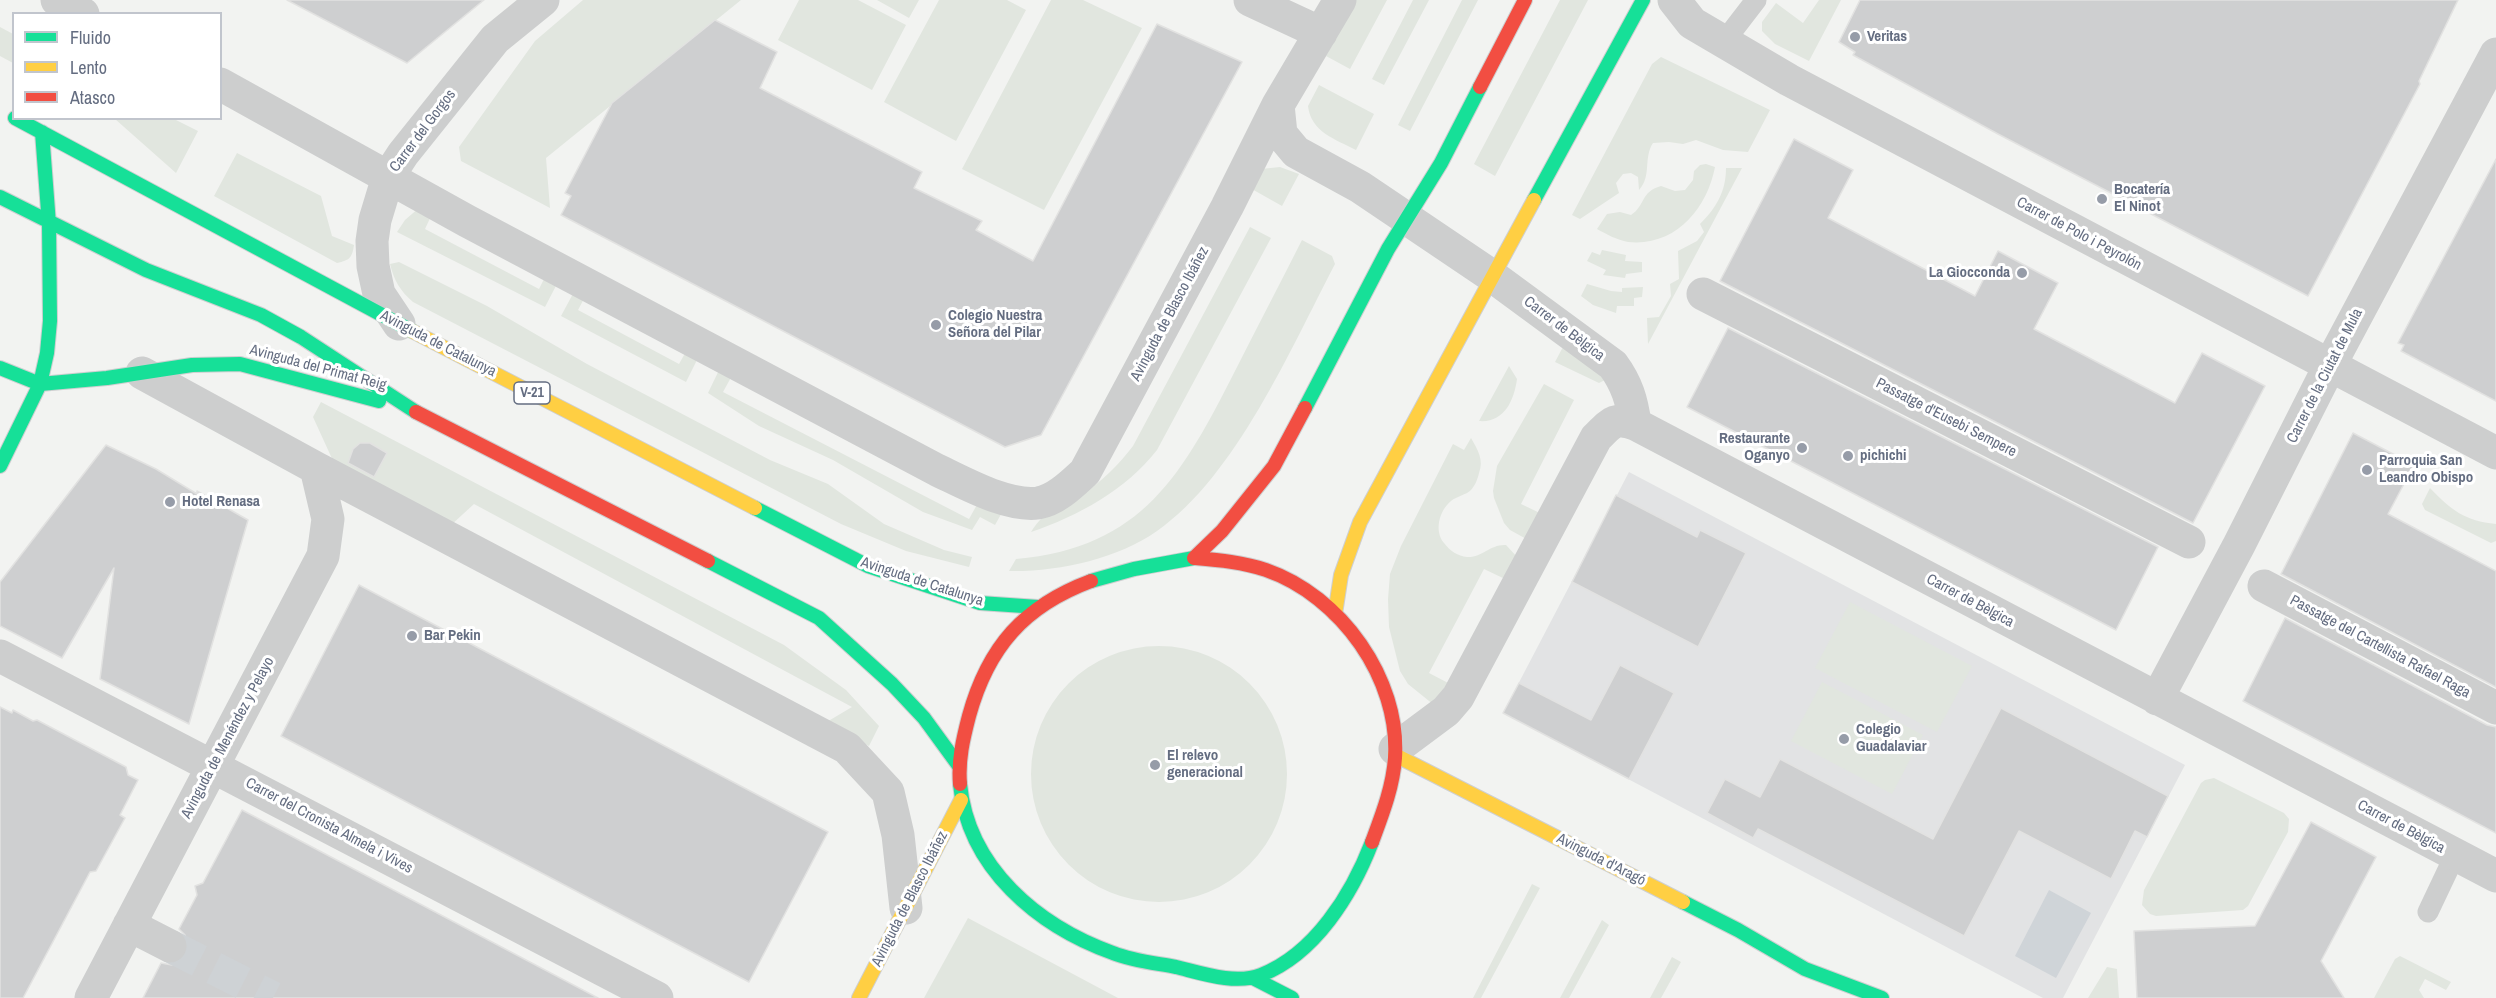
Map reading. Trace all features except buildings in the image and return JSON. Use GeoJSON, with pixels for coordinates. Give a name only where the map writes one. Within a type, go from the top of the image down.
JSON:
{"type":"FeatureCollection","features":[{"type":"Feature","properties":{"kind":"main road"},"geometry":{"type":"LineString","coordinates":[[1194,558],[1222,531],[1274,466],[1406,218],[1441,163],[1524,0]]}},
{"type":"Feature","properties":{"kind":"main road"},"geometry":{"type":"LineString","coordinates":[[1335,614],[1341,575],[1360,522],[1643,0]]}},
{"type":"Feature","properties":{"kind":"main road","name":"Avinguda de Catalunya"},"geometry":{"type":"LineString","coordinates":[[18,120],[399,324],[867,566],[980,603],[1038,607]]}},
{"type":"Feature","properties":{"kind":"main road"},"geometry":{"type":"LineString","coordinates":[[0,466],[40,384],[47,353],[50,321],[49,224],[42,132]]}},
{"type":"Feature","properties":{"kind":"main road"},"geometry":{"type":"LineString","coordinates":[[0,197],[49,224],[146,270],[261,315],[301,337],[410,409],[819,618],[892,684],[924,718],[959,766]]}},
{"type":"Feature","properties":{"kind":"main road","name":"Avinguda del Primat Reig"},"geometry":{"type":"LineString","coordinates":[[40,384],[142,373],[192,364],[240,364],[410,409]]}},
{"type":"Feature","properties":{"kind":"main road"},"geometry":{"type":"LineString","coordinates":[[0,368],[40,384]]}},
{"type":"Feature","properties":{"kind":"main road"},"geometry":{"type":"LineString","coordinates":[[1238,998],[1251,978],[1303,949],[1339,909],[1365,862],[1384,808],[1395,752],[1391,712],[1382,678],[1368,651],[1335,614],[1308,593],[1269,571],[1242,563],[1194,558],[1119,571],[1073,587],[1038,607],[1012,632],[991,659],[976,692],[966,726],[959,766],[961,800],[970,833],[985,861],[1016,897],[1053,925],[1112,953],[1199,972],[1251,978],[1292,998]]}},
{"type":"Feature","properties":{"kind":"main road","name":"Avinguda d'Aragó"},"geometry":{"type":"LineString","coordinates":[[1395,752],[1738,930],[1805,969],[1882,998]]}},
{"type":"Feature","properties":{"kind":"main road","name":"Avinguda de Blasco Ibáñez"},"geometry":{"type":"LineString","coordinates":[[859,998],[961,800]]}},
{"type":"Feature","properties":{"kind":"street"},"geometry":{"type":"LineString","coordinates":[[57,0],[79,12]]}},
{"type":"Feature","properties":{"kind":"street","name":"Carrer del Gorgos"},"geometry":{"type":"LineString","coordinates":[[399,324],[379,294],[373,266],[372,241],[375,220],[388,177],[403,154],[495,39],[543,0]]}},
{"type":"Feature","properties":{"kind":"street"},"geometry":{"type":"LineString","coordinates":[[1250,0],[1322,33]]}},
{"type":"Feature","properties":{"kind":"street","name":"Avinguda de Blasco Ibáñez"},"geometry":{"type":"LineString","coordinates":[[388,177],[937,470],[989,494],[1023,502],[1040,503],[1065,490],[1085,472],[1227,207],[1278,105],[1340,0]]}},
{"type":"Feature","properties":{"kind":"street","name":"Carrer de Polo i Peyrolón"},"geometry":{"type":"LineString","coordinates":[[1674,0],[1692,23],[1723,43],[2329,367],[2496,453]]}},
{"type":"Feature","properties":{"kind":"street","name":"Carrer de la Ciutat de Mula"},"geometry":{"type":"LineString","coordinates":[[2157,699],[2239,545],[2329,367],[2496,54]]}},
{"type":"Feature","properties":{"kind":"street"},"geometry":{"type":"LineString","coordinates":[[222,85],[388,177]]}},
{"type":"Feature","properties":{"kind":"street"},"geometry":{"type":"LineString","coordinates":[[1278,105],[1281,134],[1296,152],[1360,187],[1492,276]]}},
{"type":"Feature","properties":{"kind":"street","name":"Carrer de Bèlgica"},"geometry":{"type":"LineString","coordinates":[[1492,276],[1614,365],[1631,397],[1635,424],[2496,876]]}},
{"type":"Feature","properties":{"kind":"street","name":"Passatge d'Eusebi Sempere"},"geometry":{"type":"LineString","coordinates":[[1703,294],[2189,542]]}},
{"type":"Feature","properties":{"kind":"street"},"geometry":{"type":"LineString","coordinates":[[142,373],[316,468],[847,748],[888,792],[898,835],[906,908]]}},
{"type":"Feature","properties":{"kind":"street"},"geometry":{"type":"LineString","coordinates":[[1395,752],[1446,711],[1458,697],[1596,438],[1611,422],[1623,420],[1635,424]]}},
{"type":"Feature","properties":{"kind":"street","name":"Avinguda de Menéndez y Pelayo"},"geometry":{"type":"LineString","coordinates":[[91,998],[323,556],[328,519],[316,468]]}},
{"type":"Feature","properties":{"kind":"street","name":"Passatge del Cartellista Rafael Raga"},"geometry":{"type":"LineString","coordinates":[[2264,586],[2496,708]]}},
{"type":"Feature","properties":{"kind":"street","name":"Carrer del Cronista Almela i Vives"},"geometry":{"type":"LineString","coordinates":[[0,656],[657,998]]}},
{"type":"Feature","properties":{"kind":"street"},"geometry":{"type":"LineString","coordinates":[[129,925],[170,946]]}},
{"type":"Feature","properties":{"kind":"lane"},"geometry":{"type":"LineString","coordinates":[[1723,43],[1756,0]]}},
{"type":"Feature","properties":{"kind":"lane"},"geometry":{"type":"LineString","coordinates":[[2427,912],[2455,855]]}},
{"type":"Feature","properties":{"kind":"lane","name":"Avinguda d'Aragó"},"geometry":{"type":"LineString","coordinates":[[1805,969],[1830,998]]}},
{"type":"Feature","properties":{"kind":"shaded area"},"geometry":{"type":"Polygon","coordinates":[[[583,0],[741,0],[546,158],[550,208],[461,161],[459,147],[535,41],[583,0]]]}},
{"type":"Feature","properties":{"kind":"shaded area"},"geometry":{"type":"Polygon","coordinates":[[[799,0],[858,0],[906,25],[872,90],[778,40],[799,0]]]}},
{"type":"Feature","properties":{"kind":"shaded area"},"geometry":{"type":"Polygon","coordinates":[[[877,0],[919,0],[909,18],[877,0]]]}},
{"type":"Feature","properties":{"kind":"shaded area"},"geometry":{"type":"Polygon","coordinates":[[[939,0],[1007,0],[1026,10],[956,141],[884,102],[939,0]]]}},
{"type":"Feature","properties":{"kind":"shaded area"},"geometry":{"type":"Polygon","coordinates":[[[1051,0],[1083,0],[1142,28],[1044,210],[962,169],[1051,0]]]}},
{"type":"Feature","properties":{"kind":"shaded area"},"geometry":{"type":"Polygon","coordinates":[[[1356,0],[1387,0],[1350,69],[1326,56],[1356,0]]]}},
{"type":"Feature","properties":{"kind":"shaded area"},"geometry":{"type":"Polygon","coordinates":[[[1413,0],[1429,0],[1384,85],[1372,79],[1413,0]]]}},
{"type":"Feature","properties":{"kind":"shaded area"},"geometry":{"type":"Polygon","coordinates":[[[1462,0],[1478,0],[1410,131],[1398,125],[1462,0]]]}},
{"type":"Feature","properties":{"kind":"shaded area"},"geometry":{"type":"Polygon","coordinates":[[[1560,0],[1588,0],[1495,176],[1474,164],[1560,0]]]}},
{"type":"Feature","properties":{"kind":"shaded area"},"geometry":{"type":"Polygon","coordinates":[[[1819,0],[1841,0],[1809,61],[1775,44],[1762,31],[1762,22],[1776,3],[1803,23],[1819,0]]]}},
{"type":"Feature","properties":{"kind":"shaded area"},"geometry":{"type":"Polygon","coordinates":[[[0,27],[12,33],[12,62],[0,56],[0,27]]]}},
{"type":"Feature","properties":{"kind":"shaded area"},"geometry":{"type":"Polygon","coordinates":[[[1661,57],[1770,110],[1748,152],[1723,150],[1696,140],[1683,144],[1653,143],[1648,155],[1647,173],[1639,190],[1638,177],[1631,173],[1623,174],[1616,183],[1619,193],[1580,219],[1572,215],[1652,64],[1661,57]]]}},
{"type":"Feature","properties":{"kind":"shaded area"},"geometry":{"type":"Polygon","coordinates":[[[1319,85],[1374,114],[1356,150],[1325,134],[1310,115],[1308,106],[1319,85]]]}},
{"type":"Feature","properties":{"kind":"shaded area"},"geometry":{"type":"Polygon","coordinates":[[[116,120],[176,120],[198,131],[176,173],[116,120]]]}},
{"type":"Feature","properties":{"kind":"shaded area"},"geometry":{"type":"Polygon","coordinates":[[[237,153],[321,196],[332,236],[354,245],[350,258],[337,263],[214,196],[237,153]]]}},
{"type":"Feature","properties":{"kind":"shaded area"},"geometry":{"type":"Polygon","coordinates":[[[1700,165],[1715,167],[1705,197],[1696,211],[1674,232],[1645,242],[1628,242],[1597,229],[1607,214],[1620,212],[1631,215],[1646,195],[1654,189],[1661,186],[1675,191],[1685,190],[1693,180],[1694,171],[1700,165]]]}},
{"type":"Feature","properties":{"kind":"shaded area"},"geometry":{"type":"Polygon","coordinates":[[[1280,167],[1299,174],[1282,206],[1250,188],[1261,169],[1280,167]]]}},
{"type":"Feature","properties":{"kind":"shaded area"},"geometry":{"type":"Polygon","coordinates":[[[1726,168],[1742,168],[1648,344],[1647,318],[1659,317],[1671,296],[1670,284],[1679,279],[1678,251],[1697,241],[1704,232],[1700,224],[1719,199],[1726,177],[1726,168]]]}},
{"type":"Feature","properties":{"kind":"shaded area"},"geometry":{"type":"Polygon","coordinates":[[[420,207],[432,214],[425,229],[539,289],[547,273],[559,280],[545,307],[397,232],[405,220],[420,207]]]}},
{"type":"Feature","properties":{"kind":"shaded area"},"geometry":{"type":"Polygon","coordinates":[[[1250,227],[1271,238],[1157,450],[1131,477],[1100,500],[1049,526],[1031,532],[1048,513],[1082,494],[1103,478],[1133,446],[1250,227]]]}},
{"type":"Feature","properties":{"kind":"shaded area"},"geometry":{"type":"Polygon","coordinates":[[[1302,240],[1332,256],[1335,264],[1259,408],[1212,478],[1186,507],[1157,531],[1124,549],[1067,566],[1009,571],[1016,559],[1060,552],[1096,539],[1127,522],[1154,499],[1197,442],[1302,240]]]}},
{"type":"Feature","properties":{"kind":"shaded area"},"geometry":{"type":"Polygon","coordinates":[[[1602,250],[1626,255],[1625,261],[1642,262],[1642,272],[1626,274],[1625,278],[1603,275],[1606,270],[1587,261],[1592,252],[1600,255],[1602,250]]]}},
{"type":"Feature","properties":{"kind":"shaded area"},"geometry":{"type":"Polygon","coordinates":[[[399,262],[487,306],[587,364],[770,460],[828,484],[884,524],[944,550],[972,557],[969,567],[906,551],[841,524],[413,302],[398,285],[393,275],[390,264],[399,262]]]}},
{"type":"Feature","properties":{"kind":"shaded area"},"geometry":{"type":"Polygon","coordinates":[[[1587,284],[1622,292],[1622,288],[1643,287],[1642,297],[1634,298],[1634,306],[1617,306],[1616,313],[1593,305],[1581,296],[1587,284]]]}},
{"type":"Feature","properties":{"kind":"shaded area"},"geometry":{"type":"Polygon","coordinates":[[[575,290],[586,295],[578,310],[679,364],[688,348],[700,354],[686,382],[561,316],[575,290]]]}},
{"type":"Feature","properties":{"kind":"shaded area"},"geometry":{"type":"Polygon","coordinates":[[[1564,345],[1607,379],[1599,383],[1555,362],[1564,345]]]}},
{"type":"Feature","properties":{"kind":"shaded area"},"geometry":{"type":"Polygon","coordinates":[[[721,366],[734,372],[723,392],[969,519],[979,501],[1004,509],[995,525],[980,517],[972,530],[923,512],[833,460],[759,426],[708,393],[721,366]]]}},
{"type":"Feature","properties":{"kind":"shaded area"},"geometry":{"type":"Polygon","coordinates":[[[1509,366],[1517,379],[1510,402],[1506,409],[1495,418],[1479,421],[1509,366]]]}},
{"type":"Feature","properties":{"kind":"shaded area"},"geometry":{"type":"Polygon","coordinates":[[[1544,384],[1574,400],[1521,504],[1544,515],[1530,541],[1510,530],[1504,523],[1493,491],[1497,466],[1544,384]]]}},
{"type":"Feature","properties":{"kind":"shaded area"},"geometry":{"type":"Polygon","coordinates":[[[321,402],[784,645],[846,690],[879,726],[869,746],[825,723],[852,707],[474,504],[450,526],[334,463],[313,417],[321,402]]]}},
{"type":"Feature","properties":{"kind":"shaded area"},"geometry":{"type":"Polygon","coordinates":[[[1471,438],[1481,459],[1478,477],[1471,490],[1451,501],[1443,510],[1439,521],[1439,533],[1446,546],[1457,554],[1472,557],[1500,545],[1506,545],[1519,559],[1507,580],[1484,569],[1429,673],[1452,685],[1434,705],[1408,684],[1400,671],[1389,627],[1390,574],[1401,546],[1453,444],[1464,450],[1471,438]]]}},
{"type":"Feature","properties":{"kind":"shaded area","name":"Colegio Guadalaviar"},"geometry":{"type":"Polygon","coordinates":[[[1629,472],[2185,765],[2063,998],[2043,998],[1503,713],[1629,472]]]}},
{"type":"Feature","properties":{"kind":"shaded area"},"geometry":{"type":"Polygon","coordinates":[[[2430,488],[2459,513],[2476,520],[2496,524],[2496,541],[2491,543],[2425,510],[2422,504],[2430,488]]]}},
{"type":"Feature","properties":{"kind":"shaded area"},"geometry":{"type":"Polygon","coordinates":[[[1850,602],[1972,666],[1937,732],[1815,668],[1850,602]]]}},
{"type":"Feature","properties":{"kind":"shaded area"},"geometry":{"type":"Polygon","coordinates":[[[1159,646],[1196,652],[1219,661],[1240,675],[1258,693],[1277,725],[1284,749],[1287,774],[1281,811],[1272,834],[1258,855],[1240,873],[1208,892],[1184,899],[1159,902],[1122,896],[1099,887],[1078,873],[1060,855],[1041,823],[1034,799],[1031,774],[1037,737],[1046,714],[1060,693],[1078,675],[1110,656],[1134,649],[1159,646]]]}},
{"type":"Feature","properties":{"kind":"shaded area"},"geometry":{"type":"Polygon","coordinates":[[[1822,682],[1923,735],[1892,794],[1791,741],[1822,682]]]}},
{"type":"Feature","properties":{"kind":"shaded area"},"geometry":{"type":"Polygon","coordinates":[[[2214,778],[2284,813],[2289,819],[2288,832],[2248,906],[2243,910],[2156,916],[2150,914],[2142,905],[2144,890],[2201,783],[2214,778]]]}},
{"type":"Feature","properties":{"kind":"shaded area"},"geometry":{"type":"Polygon","coordinates":[[[1532,884],[1540,888],[1481,998],[1473,998],[1532,884]]]}},
{"type":"Feature","properties":{"kind":"shaded area"},"geometry":{"type":"Polygon","coordinates":[[[2049,890],[2091,913],[2056,978],[2015,956],[2049,890]]]}},
{"type":"Feature","properties":{"kind":"shaded area"},"geometry":{"type":"Polygon","coordinates":[[[968,918],[1118,998],[924,998],[968,918]]]}},
{"type":"Feature","properties":{"kind":"shaded area"},"geometry":{"type":"Polygon","coordinates":[[[1602,920],[1609,925],[1569,998],[1560,998],[1602,920]]]}},
{"type":"Feature","properties":{"kind":"shaded area"},"geometry":{"type":"Polygon","coordinates":[[[2400,956],[2451,982],[2446,990],[2425,979],[2419,990],[2424,998],[2374,998],[2395,959],[2400,956]]]}},
{"type":"Feature","properties":{"kind":"shaded area"},"geometry":{"type":"Polygon","coordinates":[[[1672,957],[1681,962],[1661,998],[1650,998],[1672,957]]]}},
{"type":"Feature","properties":{"kind":"shaded area"},"geometry":{"type":"Polygon","coordinates":[[[2107,967],[2117,969],[2119,998],[2088,998],[2107,967]]]}},
{"type":"Feature","properties":{"kind":"tunnel"},"geometry":{"type":"LineString","coordinates":[[170,946],[273,998]]}},
{"type":"Feature","properties":{"kind":"traffic: fast"},"geometry":{"type":"LineString","coordinates":[[1534,200],[1643,0]]}},
{"type":"Feature","properties":{"kind":"traffic: fast"},"geometry":{"type":"LineString","coordinates":[[1305,408],[1388,249],[1441,163],[1480,87]]}},
{"type":"Feature","properties":{"kind":"traffic: fast"},"geometry":{"type":"LineString","coordinates":[[19,120],[412,331]]}},
{"type":"Feature","properties":{"kind":"traffic: fast"},"geometry":{"type":"LineString","coordinates":[[0,466],[40,384],[47,353],[50,321],[49,224],[42,132]]}},
{"type":"Feature","properties":{"kind":"traffic: fast"},"geometry":{"type":"LineString","coordinates":[[0,197],[146,270],[261,315],[301,337],[416,412]]}},
{"type":"Feature","properties":{"kind":"traffic: fast"},"geometry":{"type":"LineString","coordinates":[[0,368],[40,384],[107,378],[192,365],[240,364],[379,401]]}},
{"type":"Feature","properties":{"kind":"traffic: fast"},"geometry":{"type":"LineString","coordinates":[[755,508],[868,566],[980,603],[1038,607]]}},
{"type":"Feature","properties":{"kind":"traffic: fast"},"geometry":{"type":"LineString","coordinates":[[1091,581],[1134,569],[1194,558]]}},
{"type":"Feature","properties":{"kind":"traffic: fast"},"geometry":{"type":"LineString","coordinates":[[708,561],[819,618],[892,684],[924,718],[959,766]]}},
{"type":"Feature","properties":{"kind":"traffic: fast"},"geometry":{"type":"LineString","coordinates":[[960,784],[966,814],[977,842],[992,867],[1011,890],[1034,910],[1085,941],[1121,956],[1218,977],[1251,978],[1280,965],[1298,953],[1315,937],[1342,901],[1354,882],[1372,842]]}},
{"type":"Feature","properties":{"kind":"traffic: fast"},"geometry":{"type":"LineString","coordinates":[[1683,902],[1738,930],[1805,969],[1882,998]]}},
{"type":"Feature","properties":{"kind":"traffic: fast"},"geometry":{"type":"LineString","coordinates":[[1253,978],[1292,998]]}},
{"type":"Feature","properties":{"kind":"traffic: slow"},"geometry":{"type":"LineString","coordinates":[[1335,614],[1341,575],[1360,522],[1534,200]]}},
{"type":"Feature","properties":{"kind":"traffic: slow"},"geometry":{"type":"LineString","coordinates":[[412,331],[755,508]]}},
{"type":"Feature","properties":{"kind":"traffic: slow"},"geometry":{"type":"LineString","coordinates":[[1395,755],[1683,902]]}},
{"type":"Feature","properties":{"kind":"traffic: slow"},"geometry":{"type":"LineString","coordinates":[[859,998],[961,800]]}},
{"type":"Feature","properties":{"kind":"traffic: jam"},"geometry":{"type":"LineString","coordinates":[[1480,87],[1525,0]]}},
{"type":"Feature","properties":{"kind":"traffic: jam"},"geometry":{"type":"LineString","coordinates":[[1194,558],[1222,531],[1274,466],[1305,408]]}},
{"type":"Feature","properties":{"kind":"traffic: jam"},"geometry":{"type":"LineString","coordinates":[[416,412],[708,561]]}},
{"type":"Feature","properties":{"kind":"traffic: jam"},"geometry":{"type":"LineString","coordinates":[[1194,558],[1248,565],[1293,582],[1318,599],[1341,620],[1360,644],[1376,671],[1388,699],[1394,728],[1395,758],[1392,780],[1372,842]]}},
{"type":"Feature","properties":{"kind":"traffic: jam"},"geometry":{"type":"LineString","coordinates":[[960,784],[960,758],[969,716],[977,691],[998,650],[1012,632],[1046,603],[1091,581]]}},
{"type":"Feature","properties":{"kind":"place","name":"Veritas"},"geometry":{"type":"Point","coordinates":[1855,37]}},
{"type":"Feature","properties":{"kind":"place","name":"Bocatería El Ninot"},"geometry":{"type":"Point","coordinates":[2102,199]}},
{"type":"Feature","properties":{"kind":"place","name":"La Giocconda"},"geometry":{"type":"Point","coordinates":[2022,273]}},
{"type":"Feature","properties":{"kind":"place","name":"Colegio Nuestra Señora del Pilar"},"geometry":{"type":"Point","coordinates":[936,325]}},
{"type":"Feature","properties":{"kind":"place","name":"Restaurante Oganyo"},"geometry":{"type":"Point","coordinates":[1802,448]}},
{"type":"Feature","properties":{"kind":"place","name":"pichichi"},"geometry":{"type":"Point","coordinates":[1848,456]}},
{"type":"Feature","properties":{"kind":"place","name":"Parroquia San Leandro Obispo"},"geometry":{"type":"Point","coordinates":[2367,470]}},
{"type":"Feature","properties":{"kind":"place","name":"Hotel Renasa"},"geometry":{"type":"Point","coordinates":[170,502]}},
{"type":"Feature","properties":{"kind":"place","name":"Bar Pekin"},"geometry":{"type":"Point","coordinates":[412,636]}},
{"type":"Feature","properties":{"kind":"place","name":"Colegio Guadalaviar"},"geometry":{"type":"Point","coordinates":[1844,739]}},
{"type":"Feature","properties":{"kind":"place","name":"El relevo generacional"},"geometry":{"type":"Point","coordinates":[1155,765]}}]}
